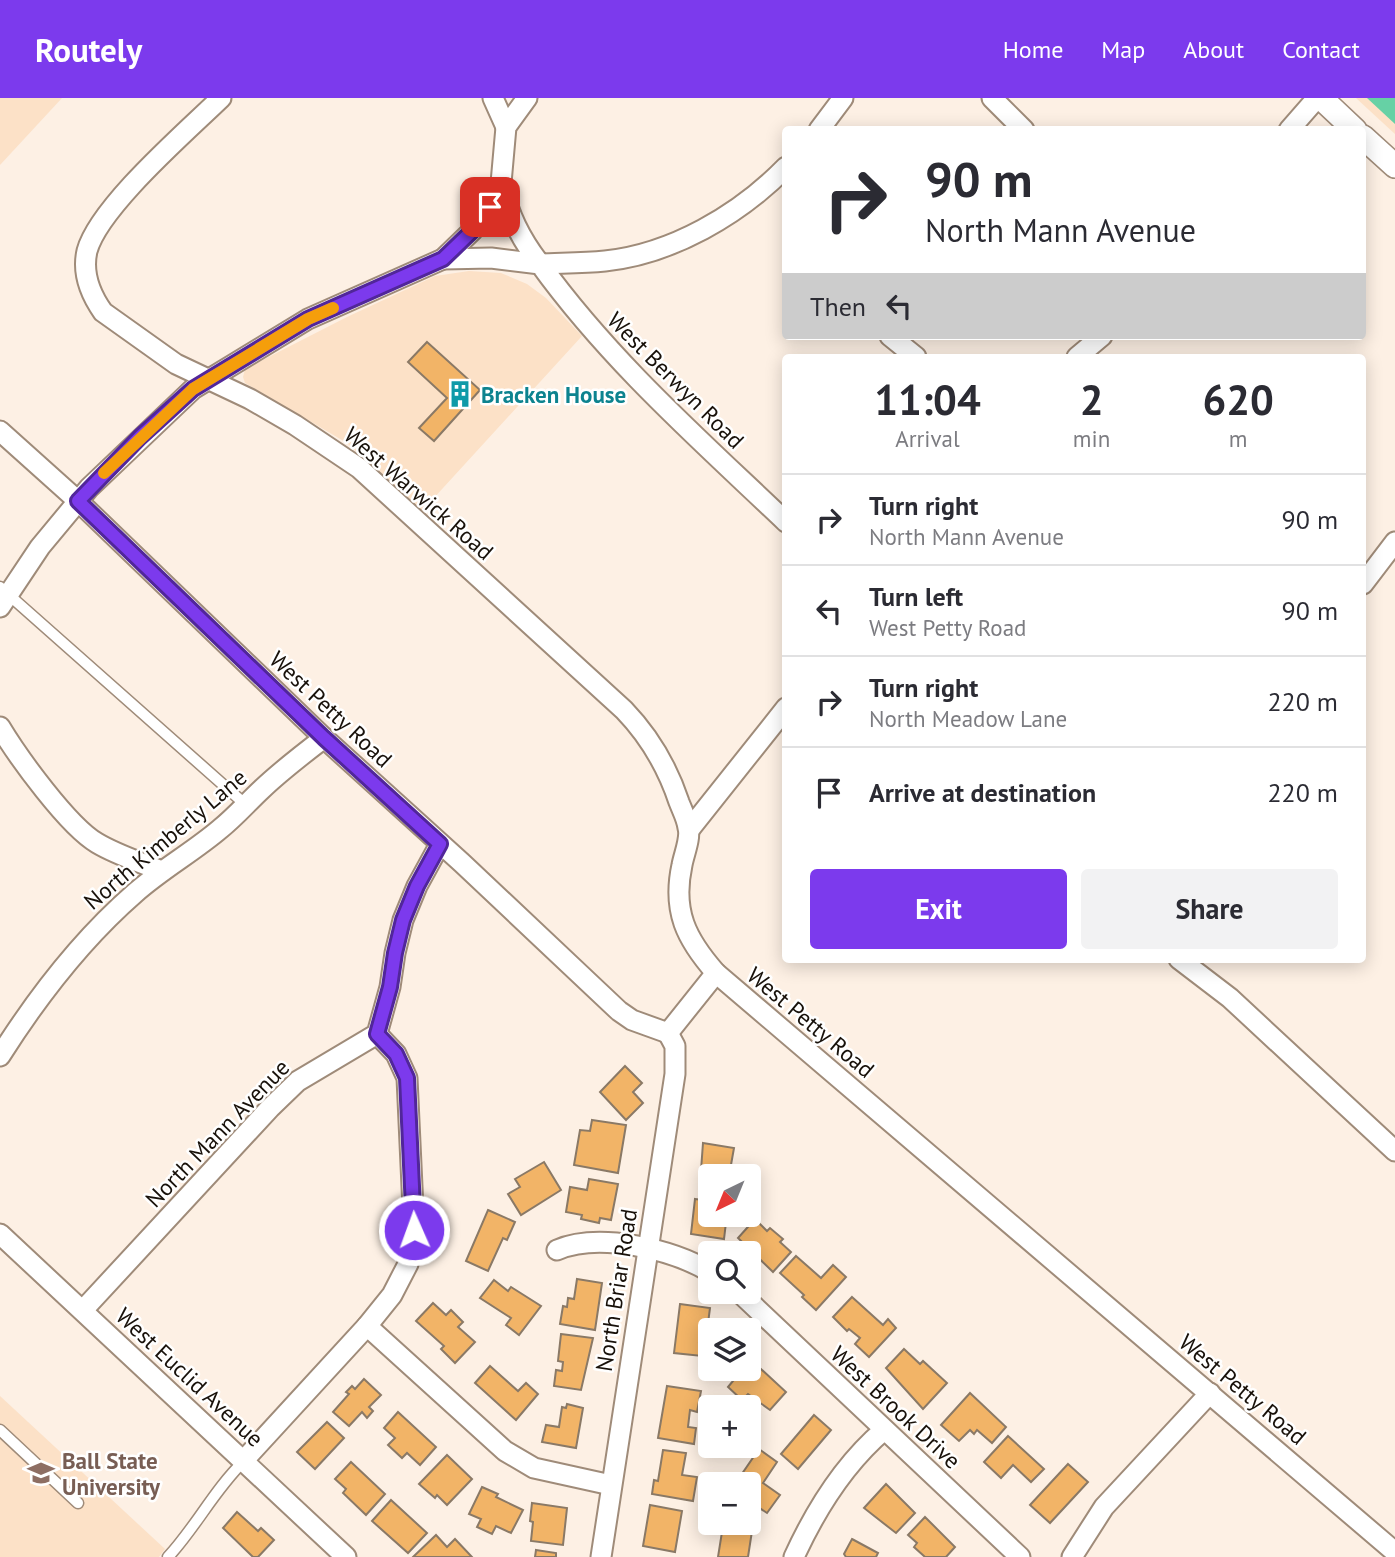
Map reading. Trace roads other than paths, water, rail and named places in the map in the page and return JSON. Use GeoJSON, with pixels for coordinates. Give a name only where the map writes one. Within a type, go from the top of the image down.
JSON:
{"type":"FeatureCollection","features":[{"type":"Feature","properties":{"kind":"street","name":"West Warwick Road"},"geometry":{"type":"LineString","coordinates":[[220,98],[121,198],[92,239],[86,262],[87,280],[94,300],[103,312],[154,350],[206,380],[250,399],[295,425],[359,468],[624,710],[657,751],[689,830]]}},
{"type":"Feature","properties":{"kind":"street"},"geometry":{"type":"LineString","coordinates":[[2,599],[78,501],[140,437],[206,380],[308,319],[443,259],[482,220],[501,183],[506,127],[493,98]]}},
{"type":"Feature","properties":{"kind":"street"},"geometry":{"type":"LineString","coordinates":[[506,127],[527,98]]}},
{"type":"Feature","properties":{"kind":"street"},"geometry":{"type":"LineString","coordinates":[[822,126],[843,98]]}},
{"type":"Feature","properties":{"kind":"street"},"geometry":{"type":"LineString","coordinates":[[992,98],[1020,126]]}},
{"type":"Feature","properties":{"kind":"street"},"geometry":{"type":"LineString","coordinates":[[1293,126],[1319,98],[1350,126]]}},
{"type":"Feature","properties":{"kind":"street"},"geometry":{"type":"LineString","coordinates":[[1366,140],[1395,166]]}},
{"type":"Feature","properties":{"kind":"street"},"geometry":{"type":"LineString","coordinates":[[443,259],[491,258],[540,264],[604,261],[665,247],[723,217],[782,178]]}},
{"type":"Feature","properties":{"kind":"street","name":"West Berwyn Road"},"geometry":{"type":"LineString","coordinates":[[501,183],[516,230],[584,323],[782,518]]}},
{"type":"Feature","properties":{"kind":"street"},"geometry":{"type":"LineString","coordinates":[[895,340],[912,354]]}},
{"type":"Feature","properties":{"kind":"street"},"geometry":{"type":"LineString","coordinates":[[1081,354],[1097,340]]}},
{"type":"Feature","properties":{"kind":"street","name":"West Petty Road"},"geometry":{"type":"LineString","coordinates":[[0,431],[78,501],[324,738],[619,1011],[632,1020],[668,1033],[716,973],[1395,1552]]}},
{"type":"Feature","properties":{"kind":"street"},"geometry":{"type":"LineString","coordinates":[[1369,578],[1395,542]]}},
{"type":"Feature","properties":{"kind":"street"},"geometry":{"type":"LineString","coordinates":[[1369,578],[1395,562]]}},
{"type":"Feature","properties":{"kind":"street"},"geometry":{"type":"LineString","coordinates":[[716,973],[690,940],[680,911],[678,881],[689,830],[782,713]]}},
{"type":"Feature","properties":{"kind":"street"},"geometry":{"type":"LineString","coordinates":[[0,727],[33,776],[77,827],[94,842],[162,870]]}},
{"type":"Feature","properties":{"kind":"street","name":"North Kimberly Lane"},"geometry":{"type":"LineString","coordinates":[[0,1056],[30,1009],[106,919],[162,870],[201,845],[287,766],[324,738]]}},
{"type":"Feature","properties":{"kind":"street"},"geometry":{"type":"LineString","coordinates":[[244,1460],[392,1295],[403,1276],[413,1247],[407,1078],[396,1054],[377,1034],[390,987],[403,920],[417,886],[440,844]]}},
{"type":"Feature","properties":{"kind":"street"},"geometry":{"type":"LineString","coordinates":[[1184,963],[1230,998],[1395,1151]]}},
{"type":"Feature","properties":{"kind":"street","name":"North Briar Road"},"geometry":{"type":"LineString","coordinates":[[601,1557],[676,1060],[675,1046],[668,1033]]}},
{"type":"Feature","properties":{"kind":"street","name":"North Mann Avenue"},"geometry":{"type":"LineString","coordinates":[[83,1310],[298,1081],[377,1034]]}},
{"type":"Feature","properties":{"kind":"street"},"geometry":{"type":"LineString","coordinates":[[1373,1131],[1395,1138]]}},
{"type":"Feature","properties":{"kind":"street","name":"West Euclid Avenue"},"geometry":{"type":"LineString","coordinates":[[0,1234],[346,1557]]}},
{"type":"Feature","properties":{"kind":"street"},"geometry":{"type":"LineString","coordinates":[[556,1250],[579,1243],[595,1242],[648,1249],[673,1255],[698,1266]]}},
{"type":"Feature","properties":{"kind":"street","name":"West Brook Drive"},"geometry":{"type":"LineString","coordinates":[[752,1304],[1020,1557]]}},
{"type":"Feature","properties":{"kind":"street"},"geometry":{"type":"LineString","coordinates":[[367,1326],[505,1451],[544,1471],[611,1485]]}},
{"type":"Feature","properties":{"kind":"street"},"geometry":{"type":"LineString","coordinates":[[1072,1557],[1104,1507],[1210,1393]]}},
{"type":"Feature","properties":{"kind":"street"},"geometry":{"type":"LineString","coordinates":[[794,1557],[830,1492],[860,1452],[884,1430]]}},
{"type":"Feature","properties":{"kind":"lane"},"geometry":{"type":"LineString","coordinates":[[2,599],[246,805]]}},
{"type":"Feature","properties":{"kind":"lane"},"geometry":{"type":"LineString","coordinates":[[0,1430],[78,1503]]}},
{"type":"Feature","properties":{"kind":"lane"},"geometry":{"type":"LineString","coordinates":[[168,1557],[225,1480],[244,1460]]}},
{"type":"Feature","properties":{"kind":"place","name":"Bracken House"},"geometry":{"type":"Point","coordinates":[460,394]}},
{"type":"Feature","properties":{"kind":"place","name":"Ball State University"},"geometry":{"type":"Point","coordinates":[41,1473]}}]}
